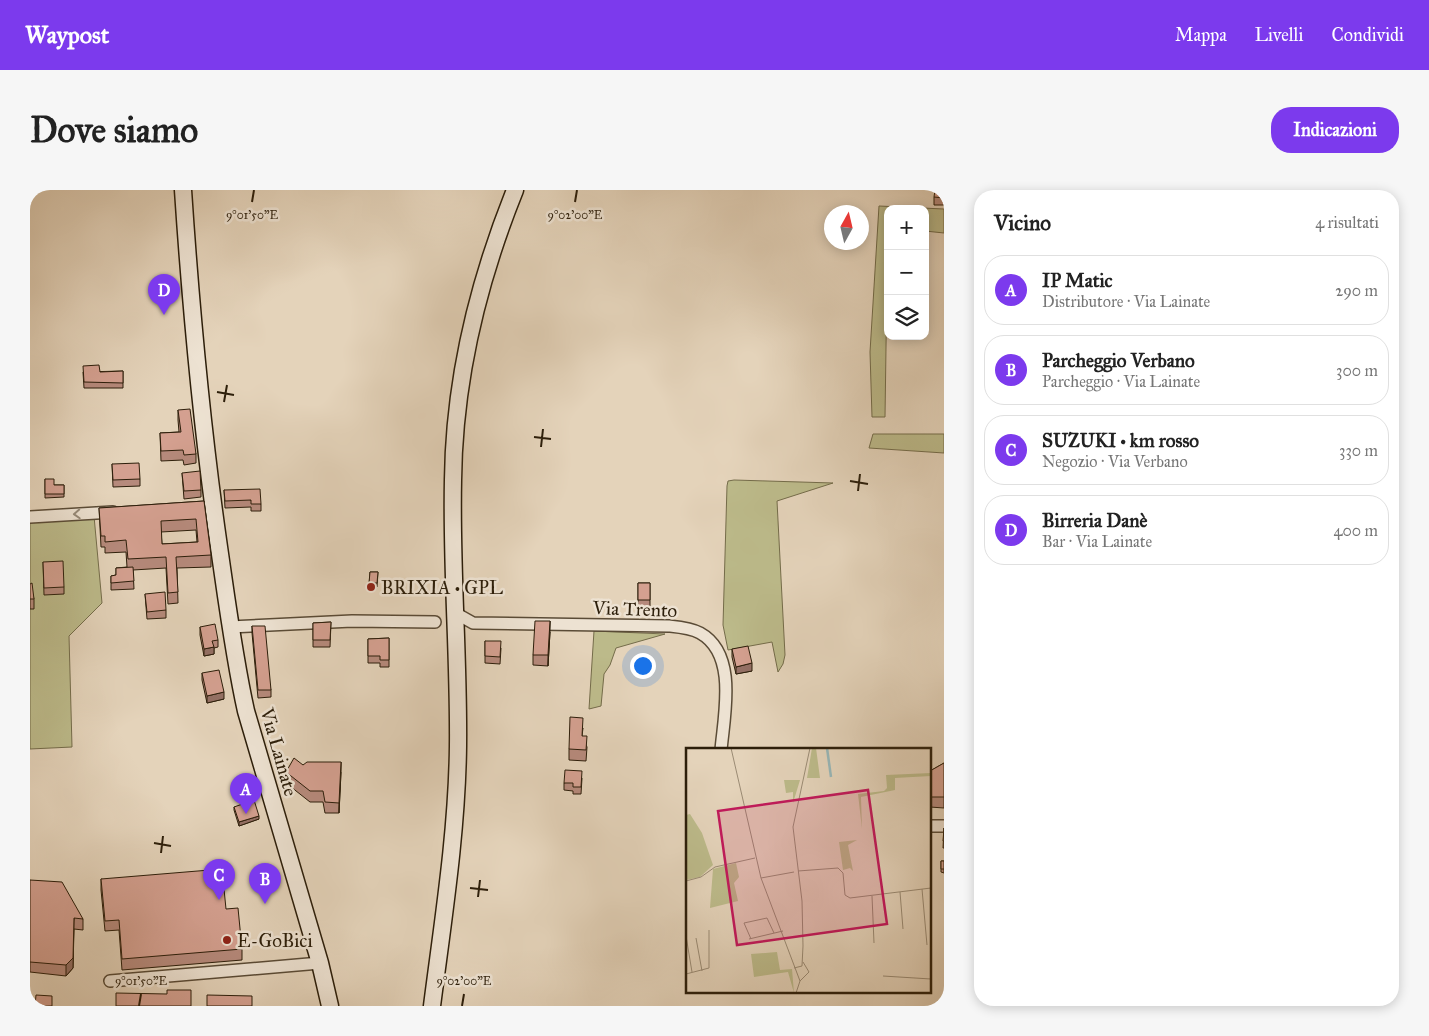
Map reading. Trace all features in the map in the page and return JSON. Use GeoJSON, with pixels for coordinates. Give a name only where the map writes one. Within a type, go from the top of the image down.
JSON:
{"type":"FeatureCollection","features":[{"type":"Feature","properties":{"kind":"main road","name":"Via Lainate"},"geometry":{"type":"LineString","coordinates":[[183,190],[206,504],[246,711],[320,962],[330,1006]]}},
{"type":"Feature","properties":{"kind":"main road"},"geometry":{"type":"LineString","coordinates":[[432,1006],[456,799],[458,748],[457,633],[452,480],[459,401],[482,287],[501,224],[515,190]]}},
{"type":"Feature","properties":{"kind":"street"},"geometry":{"type":"LineString","coordinates":[[30,517],[127,511]]}},
{"type":"Feature","properties":{"kind":"street"},"geometry":{"type":"LineString","coordinates":[[456,614],[473,623]]}},
{"type":"Feature","properties":{"kind":"street"},"geometry":{"type":"LineString","coordinates":[[230,627],[352,621],[435,622]]}},
{"type":"Feature","properties":{"kind":"street"},"geometry":{"type":"LineString","coordinates":[[457,633],[473,623]]}},
{"type":"Feature","properties":{"kind":"street","name":"Via Trento"},"geometry":{"type":"LineString","coordinates":[[473,623],[670,626],[700,633],[711,642],[718,652],[723,668],[725,710],[722,748]]}},
{"type":"Feature","properties":{"kind":"street"},"geometry":{"type":"LineString","coordinates":[[110,981],[320,962]]}},
{"type":"Feature","properties":{"kind":"shaded area"},"geometry":{"type":"Polygon","coordinates":[[[879,206],[884,206],[885,417],[872,417],[870,352],[879,206]]]}},
{"type":"Feature","properties":{"kind":"shaded area"},"geometry":{"type":"Polygon","coordinates":[[[929,208],[944,209],[944,233],[929,231],[929,208]]]}},
{"type":"Feature","properties":{"kind":"shaded area"},"geometry":{"type":"Polygon","coordinates":[[[873,434],[944,434],[944,453],[869,448],[873,434]]]}},
{"type":"Feature","properties":{"kind":"shaded area"},"geometry":{"type":"Polygon","coordinates":[[[728,481],[833,483],[777,501],[785,655],[783,664],[778,672],[772,642],[728,650],[723,625],[727,486],[728,481]]]}},
{"type":"Feature","properties":{"kind":"shaded area"},"geometry":{"type":"Polygon","coordinates":[[[94,516],[102,603],[69,636],[72,747],[30,749],[30,522],[94,516]]]}},
{"type":"Feature","properties":{"kind":"shaded area"},"geometry":{"type":"Polygon","coordinates":[[[594,631],[665,634],[616,648],[610,665],[604,674],[601,706],[589,709],[594,631]]]}},
{"type":"Feature","properties":{"kind":"building"},"geometry":{"type":"Polygon","coordinates":[[[935,190],[944,190],[944,198],[934,197],[935,190]]]}},
{"type":"Feature","properties":{"kind":"building"},"geometry":{"type":"Polygon","coordinates":[[[99,365],[100,372],[123,371],[123,383],[84,382],[83,366],[99,365]]]}},
{"type":"Feature","properties":{"kind":"building"},"geometry":{"type":"Polygon","coordinates":[[[190,409],[196,454],[184,455],[183,450],[161,451],[160,433],[181,432],[178,410],[190,409]]]}},
{"type":"Feature","properties":{"kind":"building"},"geometry":{"type":"Polygon","coordinates":[[[139,463],[140,479],[113,480],[112,464],[139,463]]]}},
{"type":"Feature","properties":{"kind":"building"},"geometry":{"type":"Polygon","coordinates":[[[200,471],[201,490],[184,491],[182,473],[200,471]]]}},
{"type":"Feature","properties":{"kind":"building"},"geometry":{"type":"Polygon","coordinates":[[[45,479],[54,479],[54,485],[64,485],[64,494],[45,494],[45,479]]]}},
{"type":"Feature","properties":{"kind":"building"},"geometry":{"type":"Polygon","coordinates":[[[260,489],[261,504],[251,504],[251,500],[225,501],[224,490],[260,489]]]}},
{"type":"Feature","properties":{"kind":"building"},"geometry":{"type":"Polygon","coordinates":[[[204,501],[211,555],[176,557],[178,592],[168,593],[166,557],[128,559],[126,540],[105,542],[105,536],[101,536],[99,508],[204,501]],[[196,519],[161,521],[162,544],[198,542],[196,519]]]}},
{"type":"Feature","properties":{"kind":"building"},"geometry":{"type":"Polygon","coordinates":[[[63,561],[64,587],[44,588],[43,562],[63,561]]]}},
{"type":"Feature","properties":{"kind":"building"},"geometry":{"type":"Polygon","coordinates":[[[133,567],[134,581],[111,583],[111,576],[116,575],[116,568],[133,567]]]}},
{"type":"Feature","properties":{"kind":"building"},"geometry":{"type":"Polygon","coordinates":[[[370,572],[378,572],[377,583],[369,583],[370,572]]]}},
{"type":"Feature","properties":{"kind":"building"},"geometry":{"type":"Polygon","coordinates":[[[32,583],[34,599],[30,599],[30,584],[32,583]]]}},
{"type":"Feature","properties":{"kind":"building"},"geometry":{"type":"Polygon","coordinates":[[[638,583],[650,583],[650,600],[638,600],[638,583]]]}},
{"type":"Feature","properties":{"kind":"building"},"geometry":{"type":"Polygon","coordinates":[[[165,592],[166,610],[147,612],[145,594],[165,592]]]}},
{"type":"Feature","properties":{"kind":"building"},"geometry":{"type":"Polygon","coordinates":[[[535,621],[550,621],[548,655],[533,655],[535,621]]]}},
{"type":"Feature","properties":{"kind":"building"},"geometry":{"type":"Polygon","coordinates":[[[331,622],[330,640],[313,640],[313,623],[331,622]]]}},
{"type":"Feature","properties":{"kind":"building"},"geometry":{"type":"Polygon","coordinates":[[[215,624],[218,640],[212,641],[214,647],[204,649],[200,627],[215,624]]]}},
{"type":"Feature","properties":{"kind":"building"},"geometry":{"type":"Polygon","coordinates":[[[252,626],[265,626],[271,690],[258,690],[252,626]]]}},
{"type":"Feature","properties":{"kind":"building"},"geometry":{"type":"Polygon","coordinates":[[[389,638],[389,660],[380,660],[380,656],[368,656],[368,639],[389,638]]]}},
{"type":"Feature","properties":{"kind":"building"},"geometry":{"type":"Polygon","coordinates":[[[485,641],[501,641],[500,657],[485,656],[485,641]]]}},
{"type":"Feature","properties":{"kind":"building"},"geometry":{"type":"Polygon","coordinates":[[[748,646],[752,663],[736,667],[732,649],[748,646]]]}},
{"type":"Feature","properties":{"kind":"building"},"geometry":{"type":"Polygon","coordinates":[[[219,670],[224,692],[207,696],[202,673],[219,670]]]}},
{"type":"Feature","properties":{"kind":"building"},"geometry":{"type":"Polygon","coordinates":[[[570,717],[583,718],[582,736],[587,736],[586,750],[569,749],[570,717]]]}},
{"type":"Feature","properties":{"kind":"building"},"geometry":{"type":"Polygon","coordinates":[[[294,758],[303,765],[307,762],[341,762],[339,803],[325,802],[323,791],[310,791],[286,772],[294,758]]]}},
{"type":"Feature","properties":{"kind":"building"},"geometry":{"type":"Polygon","coordinates":[[[944,763],[944,797],[932,797],[932,770],[944,763]]]}},
{"type":"Feature","properties":{"kind":"building"},"geometry":{"type":"Polygon","coordinates":[[[565,770],[582,771],[581,787],[573,787],[573,783],[564,783],[565,770]]]}},
{"type":"Feature","properties":{"kind":"building"},"geometry":{"type":"Polygon","coordinates":[[[254,800],[259,816],[239,822],[234,807],[254,800]]]}},
{"type":"Feature","properties":{"kind":"building"},"geometry":{"type":"Polygon","coordinates":[[[941,861],[944,861],[944,869],[941,869],[941,861]]]}},
{"type":"Feature","properties":{"kind":"building"},"geometry":{"type":"Polygon","coordinates":[[[222,869],[226,909],[238,908],[242,949],[122,959],[119,920],[105,921],[101,879],[222,869]]]}},
{"type":"Feature","properties":{"kind":"building"},"geometry":{"type":"Polygon","coordinates":[[[30,880],[62,882],[83,919],[74,918],[73,958],[66,965],[30,962],[30,880]]]}},
{"type":"Feature","properties":{"kind":"building"},"geometry":{"type":"Polygon","coordinates":[[[167,990],[191,990],[191,1006],[116,1006],[116,993],[167,994],[167,990]]]}},
{"type":"Feature","properties":{"kind":"building"},"geometry":{"type":"Polygon","coordinates":[[[36,995],[52,996],[52,1006],[35,1006],[36,995]]]}},
{"type":"Feature","properties":{"kind":"building"},"geometry":{"type":"Polygon","coordinates":[[[207,995],[252,996],[252,1006],[207,1006],[207,995]]]}},
{"type":"Feature","properties":{"kind":"place","name":"Birreria Danè"},"geometry":{"type":"Point","coordinates":[164,315]}},
{"type":"Feature","properties":{"kind":"place","name":"BRIXIA • GPL"},"geometry":{"type":"Point","coordinates":[371,587]}},
{"type":"Feature","properties":{"kind":"place","name":"IP Matic"},"geometry":{"type":"Point","coordinates":[246,814]}},
{"type":"Feature","properties":{"kind":"place","name":"SUZUKI • km rosso"},"geometry":{"type":"Point","coordinates":[219,900]}},
{"type":"Feature","properties":{"kind":"place","name":"Parcheggio Verbano"},"geometry":{"type":"Point","coordinates":[265,904]}},
{"type":"Feature","properties":{"kind":"place","name":"E-GoBici"},"geometry":{"type":"Point","coordinates":[227,940]}}]}
